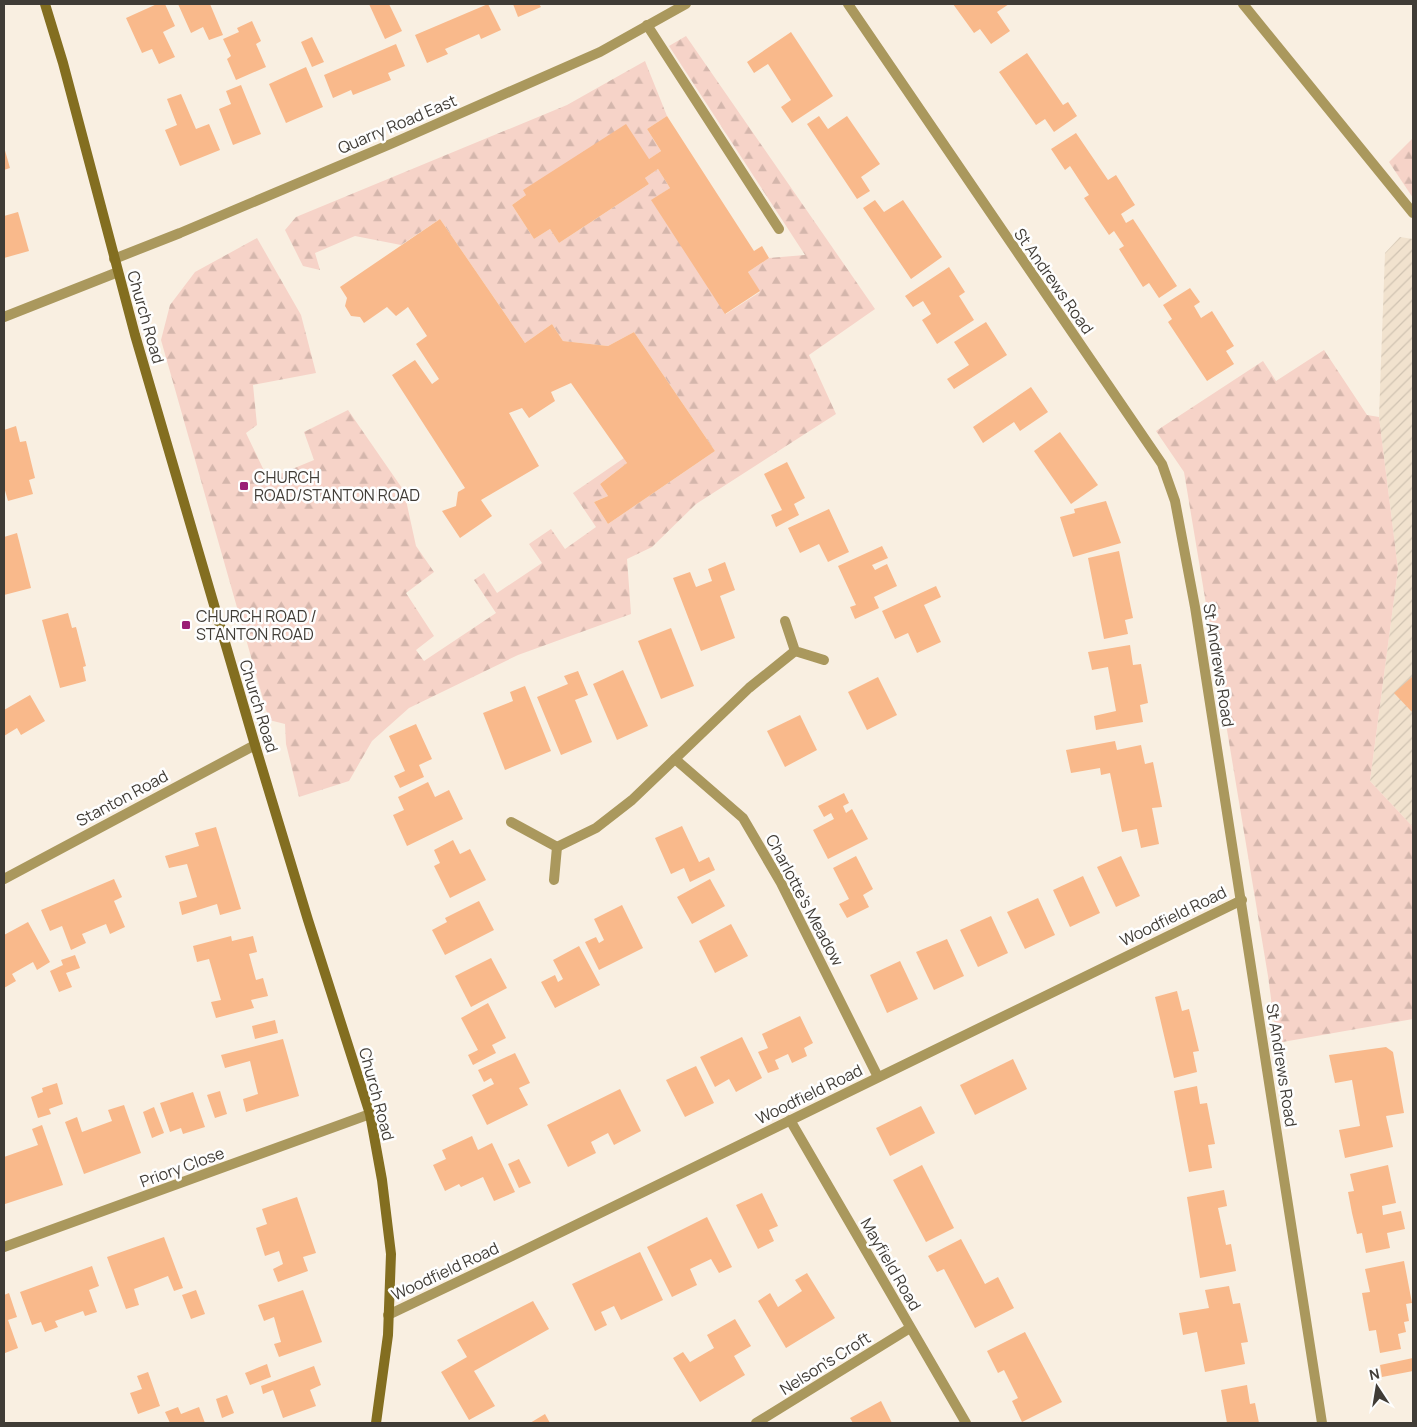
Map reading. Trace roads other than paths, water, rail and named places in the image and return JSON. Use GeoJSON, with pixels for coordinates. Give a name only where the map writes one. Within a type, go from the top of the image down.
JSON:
{"type":"FeatureCollection","features":[{"type":"Feature","properties":{"kind":"main road","name":"Church Road"},"geometry":{"type":"LineString","coordinates":[[45,4],[63,63],[114,258],[255,745],[370,1114],[382,1180],[391,1254],[388,1335],[376,1423]]}},
{"type":"Feature","properties":{"kind":"street","name":"Quarry Road East"},"geometry":{"type":"LineString","coordinates":[[114,258],[180,233],[393,143],[600,52],[686,4]]}},
{"type":"Feature","properties":{"kind":"street","name":"St Andrews Road"},"geometry":{"type":"LineString","coordinates":[[848,4],[1162,464],[1175,501],[1190,578],[1242,900],[1322,1423]]}},
{"type":"Feature","properties":{"kind":"street"},"geometry":{"type":"LineString","coordinates":[[1243,4],[1413,213]]}},
{"type":"Feature","properties":{"kind":"street"},"geometry":{"type":"LineString","coordinates":[[647,25],[779,229]]}},
{"type":"Feature","properties":{"kind":"street"},"geometry":{"type":"LineString","coordinates":[[4,317],[118,272]]}},
{"type":"Feature","properties":{"kind":"street"},"geometry":{"type":"LineString","coordinates":[[785,621],[795,651]]}},
{"type":"Feature","properties":{"kind":"street"},"geometry":{"type":"LineString","coordinates":[[795,651],[824,660]]}},
{"type":"Feature","properties":{"kind":"street"},"geometry":{"type":"LineString","coordinates":[[558,847],[596,828],[632,800],[749,688],[795,651]]}},
{"type":"Feature","properties":{"kind":"street","name":"Stanton Road"},"geometry":{"type":"LineString","coordinates":[[4,879],[255,745]]}},
{"type":"Feature","properties":{"kind":"street","name":"Charlotte's Meadow"},"geometry":{"type":"LineString","coordinates":[[675,759],[743,818],[781,883],[878,1077]]}},
{"type":"Feature","properties":{"kind":"street"},"geometry":{"type":"LineString","coordinates":[[511,822],[558,847]]}},
{"type":"Feature","properties":{"kind":"street"},"geometry":{"type":"LineString","coordinates":[[554,880],[558,847]]}},
{"type":"Feature","properties":{"kind":"street","name":"Woodfield Road"},"geometry":{"type":"LineString","coordinates":[[388,1315],[1242,900]]}},
{"type":"Feature","properties":{"kind":"street","name":"Priory Close"},"geometry":{"type":"LineString","coordinates":[[4,1247],[370,1114]]}},
{"type":"Feature","properties":{"kind":"street","name":"Mayfield Road"},"geometry":{"type":"LineString","coordinates":[[790,1120],[966,1423]]}},
{"type":"Feature","properties":{"kind":"street","name":"Nelson's Croft"},"geometry":{"type":"LineString","coordinates":[[756,1423],[910,1328]]}},
{"type":"Feature","properties":{"kind":"place","name":"CHURCH ROAD/STANTON ROAD"},"geometry":{"type":"Point","coordinates":[244,486]}},
{"type":"Feature","properties":{"kind":"place","name":"CHURCH ROAD / STANTON ROAD"},"geometry":{"type":"Point","coordinates":[186,625]}}]}
